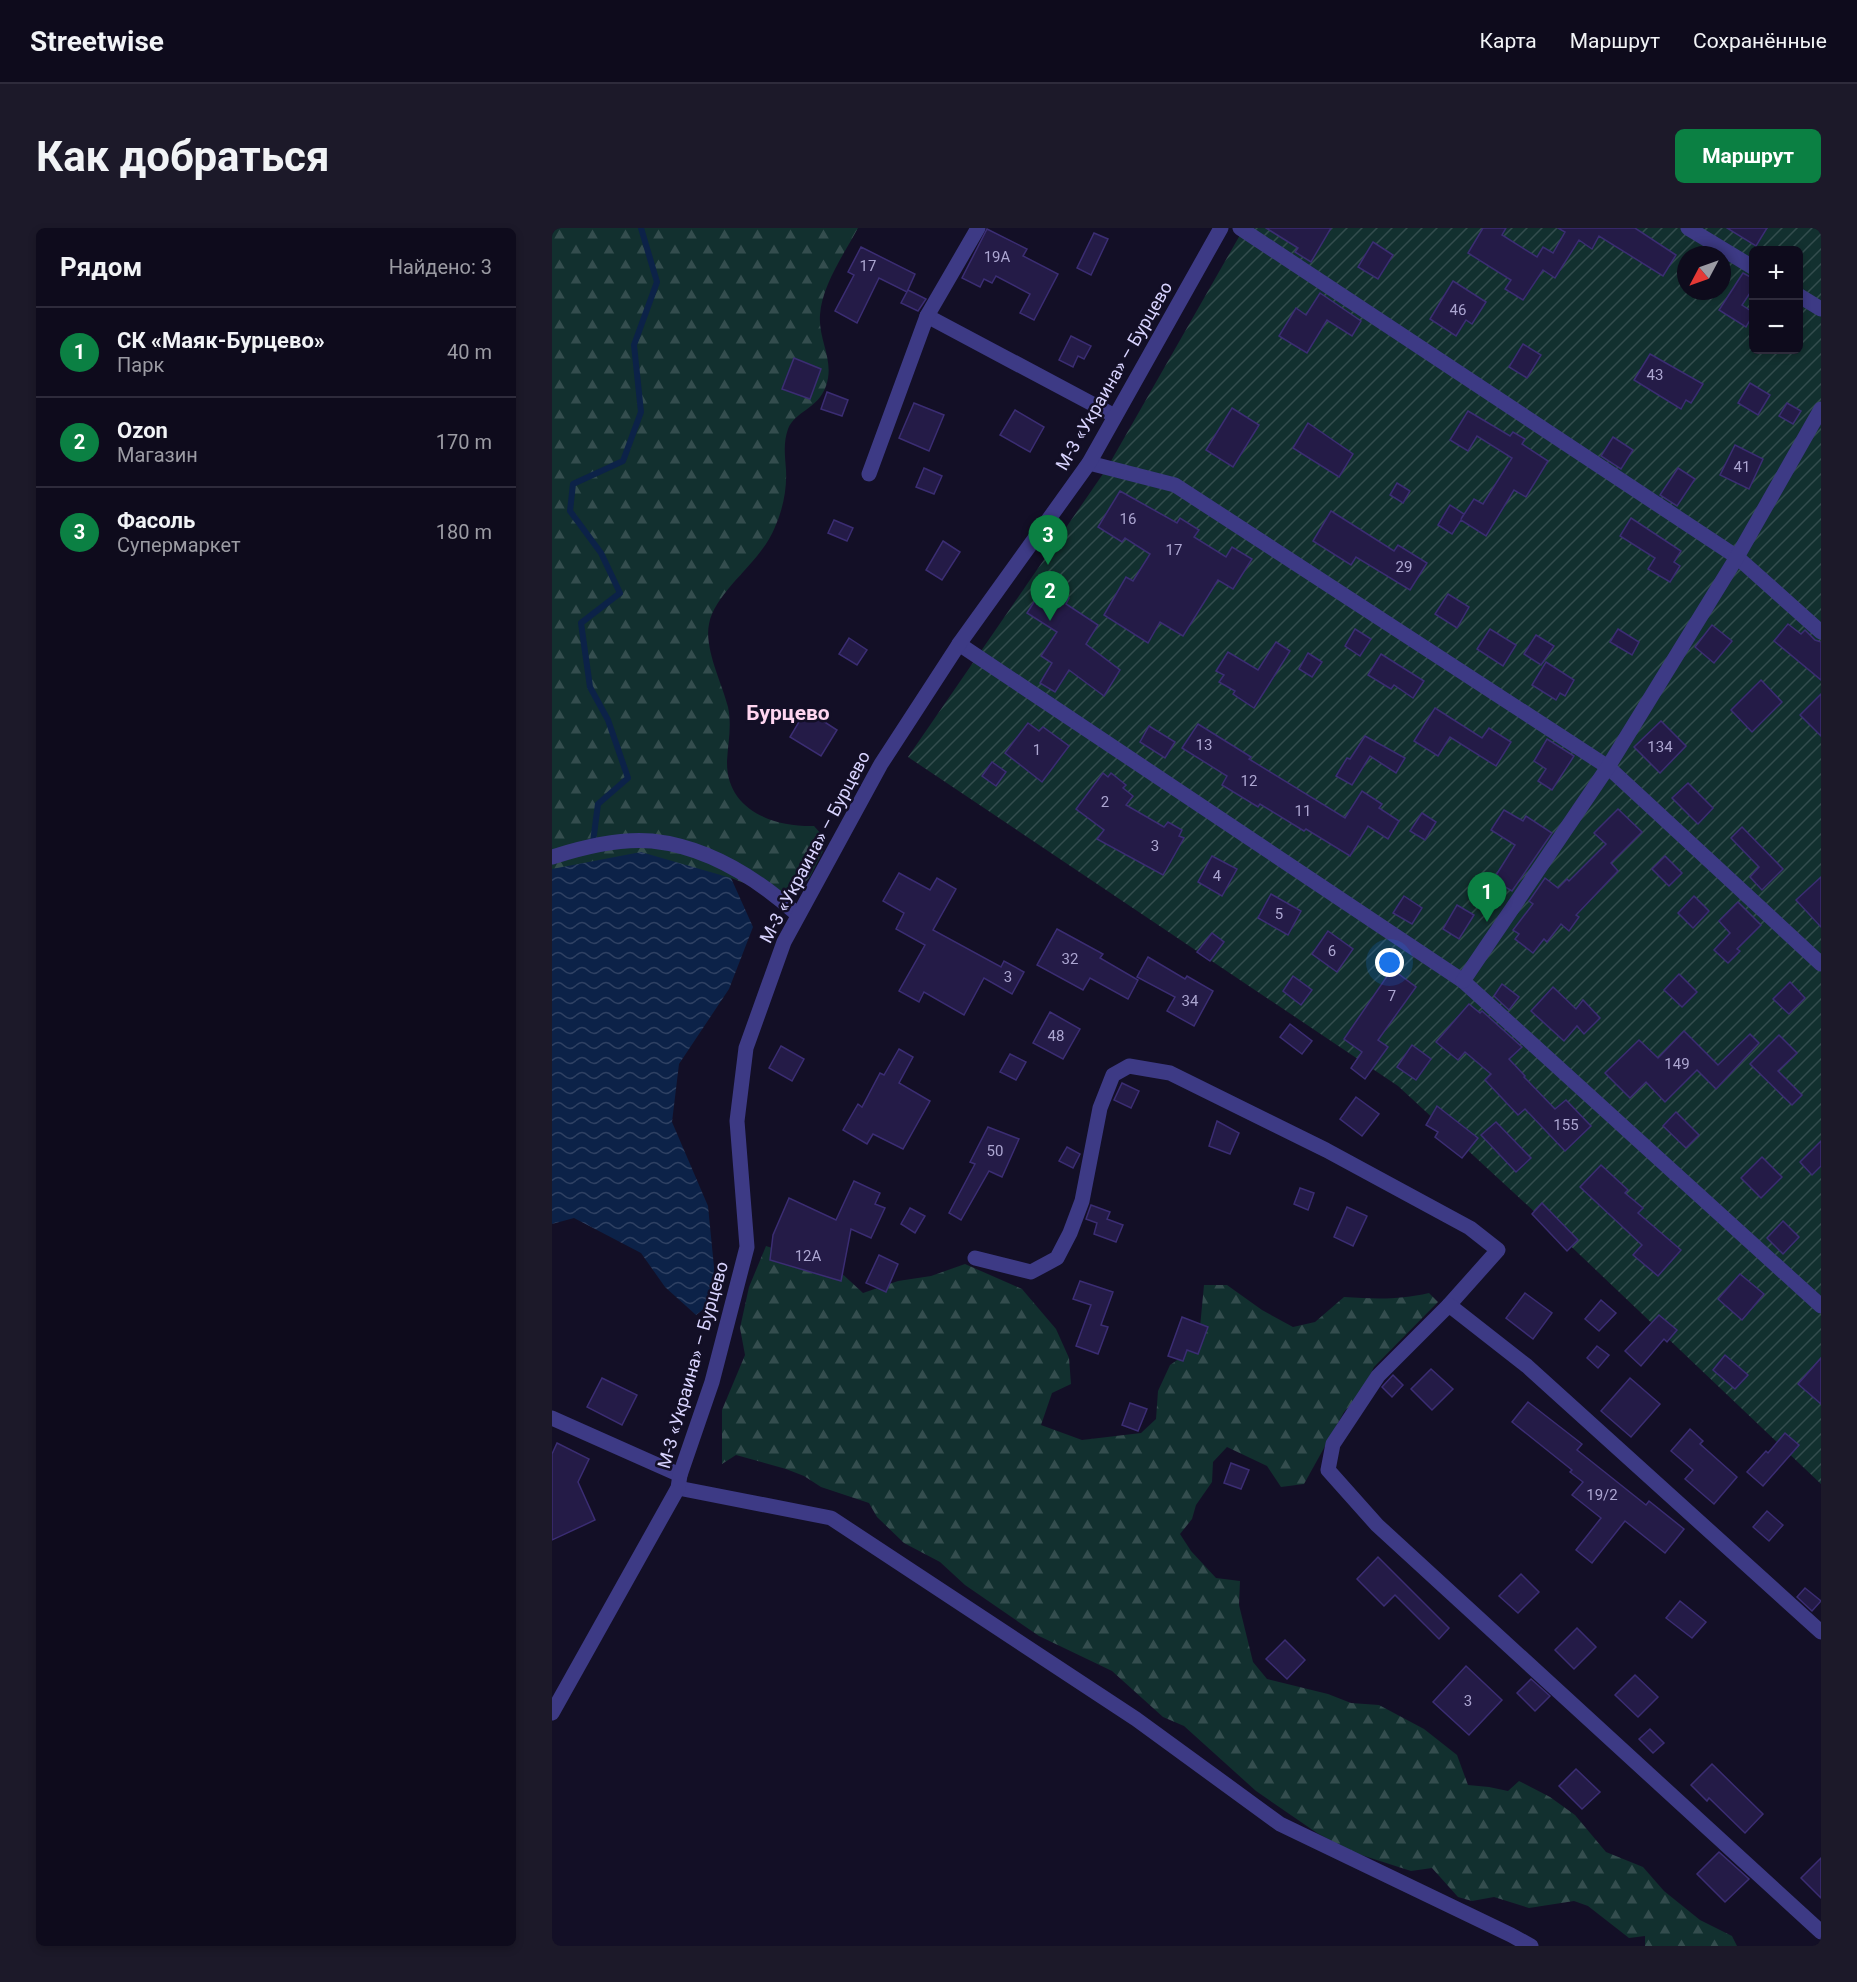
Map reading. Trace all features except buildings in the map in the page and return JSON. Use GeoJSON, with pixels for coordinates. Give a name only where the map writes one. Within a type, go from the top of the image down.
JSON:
{"type":"FeatureCollection","features":[{"type":"Feature","properties":{"kind":"street"},"geometry":{"type":"LineString","coordinates":[[868,474],[927,316],[978,228]]}},
{"type":"Feature","properties":{"kind":"street","name":"М-3 «Украина» – Бурцево"},"geometry":{"type":"LineString","coordinates":[[552,1713],[679,1481],[712,1382],[747,1247],[737,1120],[746,1048],[784,942],[881,764],[959,644],[1089,463],[1221,228]]}},
{"type":"Feature","properties":{"kind":"street"},"geometry":{"type":"LineString","coordinates":[[1240,228],[1737,557],[1821,632]]}},
{"type":"Feature","properties":{"kind":"street"},"geometry":{"type":"LineString","coordinates":[[1688,228],[1749,265]]}},
{"type":"Feature","properties":{"kind":"street"},"geometry":{"type":"LineString","coordinates":[[1803,298],[1821,309]]}},
{"type":"Feature","properties":{"kind":"street"},"geometry":{"type":"LineString","coordinates":[[927,316],[1115,416]]}},
{"type":"Feature","properties":{"kind":"street"},"geometry":{"type":"LineString","coordinates":[[1463,981],[1608,767],[1737,557],[1821,409]]}},
{"type":"Feature","properties":{"kind":"street"},"geometry":{"type":"LineString","coordinates":[[1089,463],[1175,485],[1608,767],[1821,964]]}},
{"type":"Feature","properties":{"kind":"street"},"geometry":{"type":"LineString","coordinates":[[959,644],[1463,981],[1821,1306]]}},
{"type":"Feature","properties":{"kind":"street"},"geometry":{"type":"LineString","coordinates":[[552,857],[607,843],[651,841],[690,849],[726,864],[755,880],[798,915]]}},
{"type":"Feature","properties":{"kind":"street"},"geometry":{"type":"LineString","coordinates":[[975,1258],[1031,1272],[1057,1258],[1082,1202],[1100,1108],[1113,1075],[1129,1066],[1170,1073],[1326,1150],[1470,1228],[1498,1250],[1449,1305],[1378,1376],[1332,1444],[1328,1470],[1377,1524],[1821,1932]]}},
{"type":"Feature","properties":{"kind":"street"},"geometry":{"type":"LineString","coordinates":[[1449,1305],[1527,1366],[1821,1632]]}},
{"type":"Feature","properties":{"kind":"street"},"geometry":{"type":"LineString","coordinates":[[552,1418],[679,1481],[831,1518],[1136,1719],[1280,1824],[1531,1946]]}},
{"type":"Feature","properties":{"kind":"green space"},"geometry":{"type":"Polygon","coordinates":[[[552,228],[858,228],[834,270],[822,304],[821,333],[829,367],[826,386],[818,400],[791,423],[786,434],[785,492],[778,520],[760,553],[720,600],[713,612],[708,634],[711,655],[728,707],[730,728],[727,761],[734,792],[743,803],[768,819],[798,826],[814,826],[822,835],[823,851],[810,877],[798,889],[785,893],[768,892],[731,878],[552,870],[552,228]]]}},
{"type":"Feature","properties":{"kind":"green space"},"geometry":{"type":"Polygon","coordinates":[[[1244,228],[1821,228],[1821,1484],[1538,1215],[1398,1086],[908,757],[1107,468],[1244,228]]]}},
{"type":"Feature","properties":{"kind":"green space"},"geometry":{"type":"Polygon","coordinates":[[[766,1246],[837,1269],[863,1293],[898,1281],[931,1276],[965,1264],[1022,1289],[1056,1329],[1069,1358],[1071,1384],[1052,1393],[1041,1425],[1082,1440],[1141,1433],[1156,1419],[1158,1391],[1170,1365],[1183,1356],[1199,1338],[1204,1285],[1227,1285],[1262,1310],[1293,1327],[1315,1322],[1344,1297],[1387,1298],[1429,1293],[1438,1302],[1374,1367],[1359,1396],[1344,1412],[1304,1484],[1281,1487],[1267,1466],[1227,1447],[1213,1462],[1212,1482],[1196,1505],[1192,1519],[1180,1534],[1191,1551],[1216,1578],[1240,1581],[1239,1605],[1253,1662],[1267,1679],[1328,1694],[1351,1703],[1379,1705],[1424,1729],[1457,1755],[1468,1785],[1508,1791],[1519,1781],[1550,1797],[1575,1815],[1606,1852],[1643,1867],[1664,1891],[1700,1920],[1732,1936],[1737,1946],[1645,1946],[1645,1936],[1629,1938],[1588,1906],[1574,1901],[1529,1908],[1494,1897],[1472,1901],[1458,1897],[1432,1868],[1411,1871],[1352,1852],[1317,1833],[1256,1791],[1184,1726],[1163,1717],[1112,1671],[1039,1636],[965,1585],[940,1562],[904,1543],[877,1517],[869,1503],[821,1487],[804,1476],[786,1469],[736,1455],[722,1464],[722,1410],[745,1355],[740,1328],[749,1287],[766,1246]]]}},
{"type":"Feature","properties":{"kind":"water"},"geometry":{"type":"Polygon","coordinates":[[[641,852],[731,878],[753,927],[729,989],[679,1064],[672,1122],[708,1206],[714,1267],[713,1302],[696,1315],[665,1287],[641,1253],[574,1218],[552,1224],[552,869],[641,852]]]}},
{"type":"Feature","properties":{"kind":"waterway"},"geometry":{"type":"LineString","coordinates":[[593,842],[598,804],[628,778],[608,720],[590,687],[581,623],[620,593],[601,553],[570,511],[573,484],[623,461],[641,412],[634,345],[657,282],[641,228]]}},
{"type":"Feature","properties":{"kind":"place","name":"Фасоль"},"geometry":{"type":"Point","coordinates":[1048,565]}},
{"type":"Feature","properties":{"kind":"place","name":"Ozon"},"geometry":{"type":"Point","coordinates":[1050,621]}},
{"type":"Feature","properties":{"kind":"place","name":"СК «Маяк-Бурцево»"},"geometry":{"type":"Point","coordinates":[1487,922]}},
{"type":"Feature","properties":{"kind":"district","name":"Бурцево"},"geometry":{"type":"Point","coordinates":[788,713]}}]}
